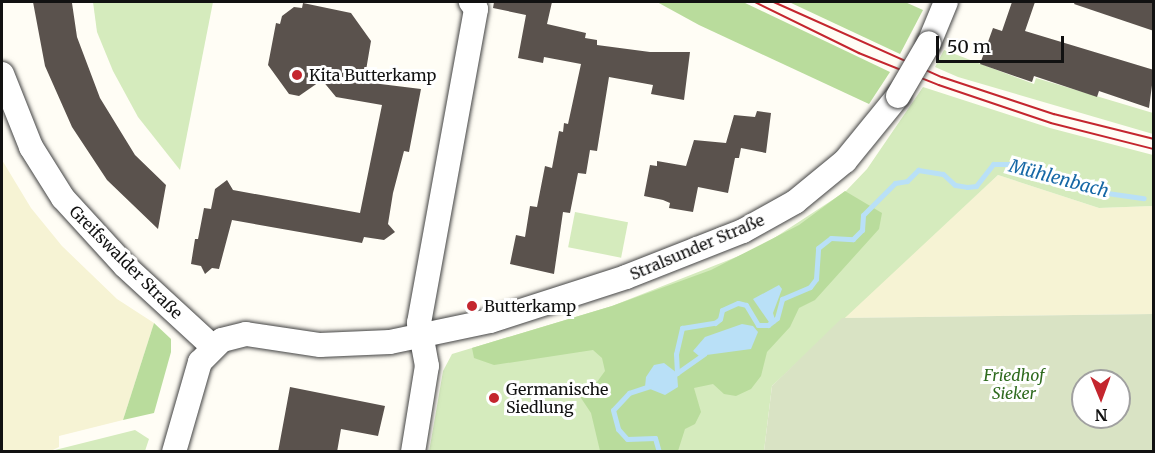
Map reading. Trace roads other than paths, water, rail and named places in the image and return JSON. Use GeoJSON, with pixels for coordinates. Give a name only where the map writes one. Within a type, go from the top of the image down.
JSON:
{"type":"FeatureCollection","features":[{"type":"Feature","properties":{"kind":"street"},"geometry":{"type":"LineString","coordinates":[[413,452],[427,366],[421,335],[425,282],[476,9],[471,2]]}},
{"type":"Feature","properties":{"kind":"street","name":"Stralsunder Straße"},"geometry":{"type":"LineString","coordinates":[[213,347],[233,336],[246,334],[345,346],[421,335],[490,321],[587,290],[743,231],[795,202],[860,144],[898,96],[929,43],[946,2]]}},
{"type":"Feature","properties":{"kind":"street","name":"Greifswalder Straße"},"geometry":{"type":"LineString","coordinates":[[2,74],[31,147],[84,224],[213,347]]}},
{"type":"Feature","properties":{"kind":"street"},"geometry":{"type":"LineString","coordinates":[[174,452],[200,362],[213,347]]}},
{"type":"Feature","properties":{"kind":"water"},"geometry":{"type":"Polygon","coordinates":[[[779,285],[782,289],[773,313],[776,323],[771,325],[753,299],[779,285]]]}},
{"type":"Feature","properties":{"kind":"water"},"geometry":{"type":"Polygon","coordinates":[[[742,324],[753,326],[758,332],[751,349],[699,356],[693,351],[705,337],[742,324]]]}},
{"type":"Feature","properties":{"kind":"water"},"geometry":{"type":"Polygon","coordinates":[[[664,363],[677,373],[678,387],[665,395],[645,387],[646,377],[654,365],[664,363]]]}},
{"type":"Feature","properties":{"kind":"waterway","name":"Mühlenbach"},"geometry":{"type":"LineString","coordinates":[[672,376],[677,373],[676,354],[682,328],[715,323],[720,319],[722,310],[738,303],[746,305],[758,325],[768,325],[777,318],[782,299],[810,287],[816,279],[818,248],[831,238],[853,239],[862,230],[863,215],[895,183],[907,181],[918,170],[943,174],[955,185],[967,187],[976,186],[993,164],[1012,164],[1107,193],[1144,198]]}},
{"type":"Feature","properties":{"kind":"waterway","name":"Mühlenbach"},"geometry":{"type":"LineString","coordinates":[[677,373],[704,354]]}},
{"type":"Feature","properties":{"kind":"waterway","name":"Mühlenbach"},"geometry":{"type":"LineString","coordinates":[[650,386],[629,393],[613,410],[618,429],[627,439],[655,438],[659,452]]}},
{"type":"Feature","properties":{"kind":"tram line"},"geometry":{"type":"LineString","coordinates":[[755,2],[859,53],[939,85],[1051,123],[1154,149]]}},
{"type":"Feature","properties":{"kind":"tram line"},"geometry":{"type":"LineString","coordinates":[[774,2],[942,77],[1054,114],[1154,139]]}},
{"type":"Feature","properties":{"kind":"place","name":"Kita Butterkamp"},"geometry":{"type":"Point","coordinates":[297,75]}},
{"type":"Feature","properties":{"kind":"place","name":"Butterkamp"},"geometry":{"type":"Point","coordinates":[472,306]}},
{"type":"Feature","properties":{"kind":"place","name":"Germanische Siedlung"},"geometry":{"type":"Point","coordinates":[494,398]}},
{"type":"Feature","properties":{"kind":"park label","name":"Friedhof Sieker"},"geometry":{"type":"Point","coordinates":[1014,384]}}]}
